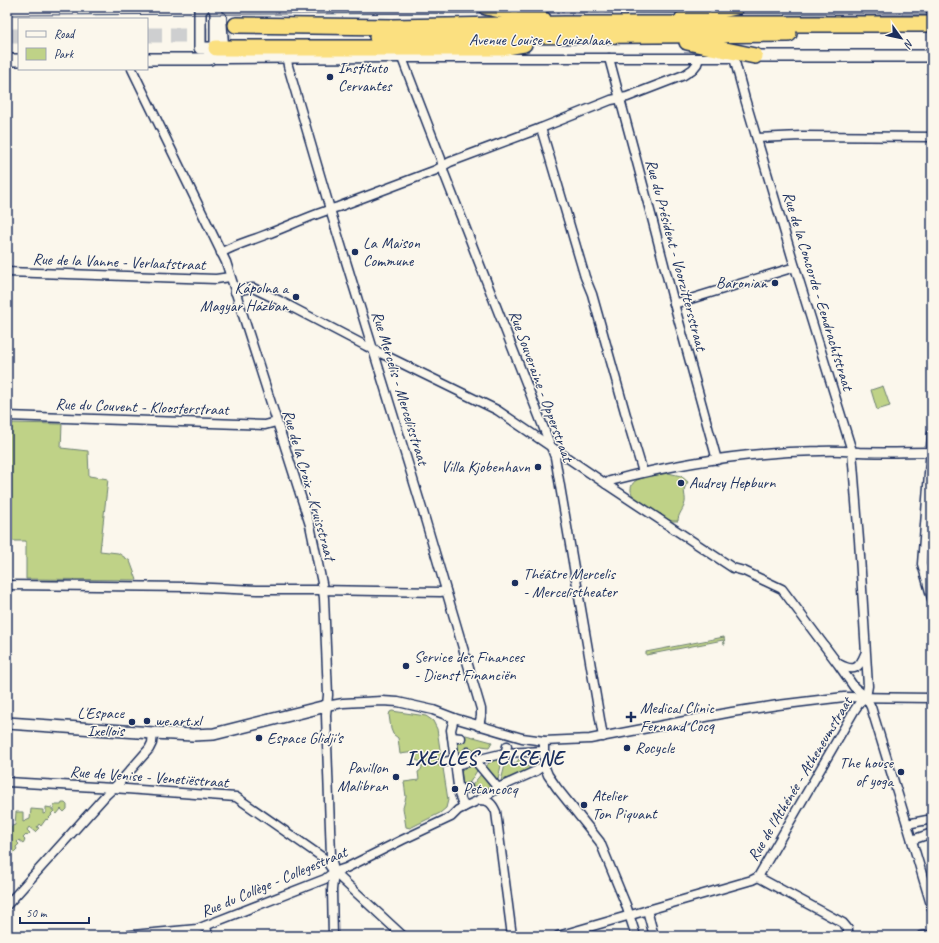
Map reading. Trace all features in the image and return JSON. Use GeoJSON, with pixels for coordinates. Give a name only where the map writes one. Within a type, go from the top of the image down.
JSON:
{"type":"FeatureCollection","features":[{"type":"Feature","properties":{"kind":"highway"},"geometry":{"type":"LineString","coordinates":[[486,7],[565,30]]}},
{"type":"Feature","properties":{"kind":"highway"},"geometry":{"type":"LineString","coordinates":[[650,30],[736,7]]}},
{"type":"Feature","properties":{"kind":"highway","name":"Avenue Louise - Louizalaan"},"geometry":{"type":"LineString","coordinates":[[231,22],[398,38],[565,30],[929,34]]}},
{"type":"Feature","properties":{"kind":"highway"},"geometry":{"type":"LineString","coordinates":[[213,54],[497,53],[565,30]]}},
{"type":"Feature","properties":{"kind":"highway"},"geometry":{"type":"LineString","coordinates":[[650,30],[666,40],[688,42],[755,56]]}},
{"type":"Feature","properties":{"kind":"street"},"geometry":{"type":"LineString","coordinates":[[204,7],[200,11],[200,48],[213,54],[216,11],[213,7]]}},
{"type":"Feature","properties":{"kind":"street"},"geometry":{"type":"LineString","coordinates":[[929,34],[929,56]]}},
{"type":"Feature","properties":{"kind":"street","name":"Avenue Louise - Louizalaan"},"geometry":{"type":"LineString","coordinates":[[148,59],[213,54],[287,59],[402,58],[474,53]]}},
{"type":"Feature","properties":{"kind":"street","name":"Avenue Louise - Louizalaan"},"geometry":{"type":"LineString","coordinates":[[497,53],[609,58],[929,56]]}},
{"type":"Feature","properties":{"kind":"street","name":"Rue Souveraine - Opperstraat"},"geometry":{"type":"LineString","coordinates":[[402,58],[441,159],[447,181],[555,457],[603,737]]}},
{"type":"Feature","properties":{"kind":"street","name":"Rue du Président - Voorzittersstraat"},"geometry":{"type":"LineString","coordinates":[[609,58],[717,460]]}},
{"type":"Feature","properties":{"kind":"street"},"geometry":{"type":"LineString","coordinates":[[221,253],[331,209],[436,170],[450,162],[611,100],[627,97],[684,75],[693,69],[699,58]]}},
{"type":"Feature","properties":{"kind":"street","name":"Rue de la Concorde - Eendrachtstraat"},"geometry":{"type":"LineString","coordinates":[[734,58],[795,267],[852,451],[860,548],[868,686],[866,697]]}},
{"type":"Feature","properties":{"kind":"street","name":"Rue Mercelis - Mercelisstraat"},"geometry":{"type":"LineString","coordinates":[[287,59],[423,512],[480,708],[481,716],[479,726]]}},
{"type":"Feature","properties":{"kind":"street"},"geometry":{"type":"LineString","coordinates":[[7,60],[18,60]]}},
{"type":"Feature","properties":{"kind":"street","name":"Rue de la Croix - Kruisstraat"},"geometry":{"type":"LineString","coordinates":[[132,70],[226,262],[310,525],[323,590],[328,695],[326,706],[331,856],[334,872],[332,890],[333,936]]}},
{"type":"Feature","properties":{"kind":"street"},"geometry":{"type":"LineString","coordinates":[[541,128],[585,277],[592,294],[643,472]]}},
{"type":"Feature","properties":{"kind":"street"},"geometry":{"type":"LineString","coordinates":[[757,138],[801,136],[932,137]]}},
{"type":"Feature","properties":{"kind":"street"},"geometry":{"type":"LineString","coordinates":[[674,304],[795,267]]}},
{"type":"Feature","properties":{"kind":"street","name":"Rue de la Vanne - Verlaatstraat"},"geometry":{"type":"LineString","coordinates":[[7,272],[216,279],[230,277]]}},
{"type":"Feature","properties":{"kind":"street"},"geometry":{"type":"LineString","coordinates":[[235,292],[253,288],[260,291],[497,410],[733,568],[744,571],[781,588],[854,687],[866,697],[871,707],[932,908]]}},
{"type":"Feature","properties":{"kind":"street","name":"Rue du Couvent - Kloosterstraat"},"geometry":{"type":"LineString","coordinates":[[7,416],[265,425],[276,422]]}},
{"type":"Feature","properties":{"kind":"street"},"geometry":{"type":"LineString","coordinates":[[932,434],[922,564],[932,599]]}},
{"type":"Feature","properties":{"kind":"street"},"geometry":{"type":"LineString","coordinates":[[606,484],[610,481],[643,472],[684,464],[778,453],[819,450],[931,452]]}},
{"type":"Feature","properties":{"kind":"street"},"geometry":{"type":"LineString","coordinates":[[7,585],[189,587],[257,590],[446,591]]}},
{"type":"Feature","properties":{"kind":"street"},"geometry":{"type":"LineString","coordinates":[[838,664],[846,668],[857,667],[861,664],[866,653]]}},
{"type":"Feature","properties":{"kind":"street"},"geometry":{"type":"LineString","coordinates":[[7,723],[153,734],[214,734],[326,706],[343,703],[382,701],[398,702],[433,710],[479,726],[522,738],[544,742],[590,740],[732,712],[844,697],[932,698]]}},
{"type":"Feature","properties":{"kind":"street","name":"Rue de l'Athénée - Atheneumstraat"},"geometry":{"type":"LineString","coordinates":[[758,877],[854,710],[866,697]]}},
{"type":"Feature","properties":{"kind":"street"},"geometry":{"type":"LineString","coordinates":[[454,718],[451,730],[459,791],[464,807]]}},
{"type":"Feature","properties":{"kind":"street"},"geometry":{"type":"LineString","coordinates":[[7,905],[149,749],[152,743],[153,734]]}},
{"type":"Feature","properties":{"kind":"street"},"geometry":{"type":"LineString","coordinates":[[452,738],[461,738]]}},
{"type":"Feature","properties":{"kind":"street"},"geometry":{"type":"LineString","coordinates":[[544,742],[544,765],[548,775],[600,842],[636,936]]}},
{"type":"Feature","properties":{"kind":"street"},"geometry":{"type":"LineString","coordinates":[[443,762],[474,760],[505,753],[544,751]]}},
{"type":"Feature","properties":{"kind":"street"},"geometry":{"type":"LineString","coordinates":[[468,752],[481,770],[499,784]]}},
{"type":"Feature","properties":{"kind":"street","name":"Rue du Collège - Collegestraat"},"geometry":{"type":"LineString","coordinates":[[122,936],[197,929],[325,879],[334,872],[346,868],[451,817],[458,810],[479,800],[499,784],[544,765]]}},
{"type":"Feature","properties":{"kind":"street","name":"Rue de Venise - Venetiëstraat"},"geometry":{"type":"LineString","coordinates":[[7,782],[236,797],[324,859],[334,872],[403,936]]}},
{"type":"Feature","properties":{"kind":"street"},"geometry":{"type":"LineString","coordinates":[[459,791],[468,788]]}},
{"type":"Feature","properties":{"kind":"street"},"geometry":{"type":"LineString","coordinates":[[479,800],[486,800],[492,805],[496,812],[512,936]]}},
{"type":"Feature","properties":{"kind":"street"},"geometry":{"type":"LineString","coordinates":[[907,824],[932,820]]}},
{"type":"Feature","properties":{"kind":"street"},"geometry":{"type":"LineString","coordinates":[[912,840],[932,833]]}},
{"type":"Feature","properties":{"kind":"street"},"geometry":{"type":"LineString","coordinates":[[558,936],[758,877],[846,924],[848,936]]}},
{"type":"Feature","properties":{"kind":"street"},"geometry":{"type":"LineString","coordinates":[[647,910],[654,936]]}},
{"type":"Feature","properties":{"kind":"street"},"geometry":{"type":"LineString","coordinates":[[206,926],[208,936]]}},
{"type":"Feature","properties":{"kind":"street"},"geometry":{"type":"LineString","coordinates":[[921,936],[932,936]]}},
{"type":"Feature","properties":{"kind":"green space"},"geometry":{"type":"Polygon","coordinates":[[[883,386],[890,406],[877,410],[871,390],[883,386]]]}},
{"type":"Feature","properties":{"kind":"green space"},"geometry":{"type":"Polygon","coordinates":[[[7,423],[62,424],[61,448],[88,451],[89,476],[108,479],[100,551],[118,553],[130,561],[137,580],[26,579],[26,541],[7,541],[7,423]]]}},
{"type":"Feature","properties":{"kind":"green space"},"geometry":{"type":"Polygon","coordinates":[[[668,473],[681,476],[688,482],[684,491],[685,503],[679,515],[678,521],[666,519],[660,513],[659,514],[635,498],[631,491],[632,485],[637,480],[668,473]]]}},
{"type":"Feature","properties":{"kind":"green space"},"geometry":{"type":"Polygon","coordinates":[[[724,637],[725,644],[723,640],[646,655],[646,652],[724,637]]]}},
{"type":"Feature","properties":{"kind":"green space"},"geometry":{"type":"Polygon","coordinates":[[[392,711],[426,716],[433,721],[437,729],[444,768],[448,800],[446,808],[440,813],[410,828],[406,827],[403,808],[406,797],[404,782],[419,780],[418,772],[422,766],[420,762],[416,760],[415,752],[400,754],[398,738],[393,734],[391,729],[389,715],[392,711]]]}},
{"type":"Feature","properties":{"kind":"green space"},"geometry":{"type":"Polygon","coordinates":[[[466,735],[492,742],[489,747],[481,746],[464,754],[458,751],[456,742],[466,735]]]}},
{"type":"Feature","properties":{"kind":"green space"},"geometry":{"type":"Polygon","coordinates":[[[493,758],[502,760],[498,780],[485,768],[493,758]]]}},
{"type":"Feature","properties":{"kind":"green space"},"geometry":{"type":"Polygon","coordinates":[[[519,759],[532,770],[504,784],[501,781],[506,761],[516,763],[519,759]]]}},
{"type":"Feature","properties":{"kind":"green space"},"geometry":{"type":"Polygon","coordinates":[[[475,765],[478,769],[467,787],[463,786],[461,770],[475,765]]]}},
{"type":"Feature","properties":{"kind":"green space"},"geometry":{"type":"Polygon","coordinates":[[[482,773],[494,788],[485,793],[470,788],[482,773]]]}},
{"type":"Feature","properties":{"kind":"green space"},"geometry":{"type":"Polygon","coordinates":[[[62,803],[67,805],[67,809],[64,812],[61,809],[57,814],[54,811],[41,826],[39,824],[37,827],[39,828],[35,832],[29,827],[27,830],[30,833],[23,838],[25,840],[23,843],[19,840],[17,842],[19,844],[16,847],[17,849],[11,855],[9,854],[7,856],[7,828],[15,825],[16,812],[23,812],[23,822],[30,819],[31,809],[43,810],[43,814],[46,813],[46,807],[54,810],[54,805],[61,805],[62,803]]]}},
{"type":"Feature","properties":{"kind":"tunnel"},"geometry":{"type":"LineString","coordinates":[[927,33],[932,33]]}},
{"type":"Feature","properties":{"kind":"tunnel"},"geometry":{"type":"LineString","coordinates":[[148,35],[236,35]]}},
{"type":"Feature","properties":{"kind":"tunnel"},"geometry":{"type":"LineString","coordinates":[[7,36],[18,36]]}},
{"type":"Feature","properties":{"kind":"tram line"},"geometry":{"type":"LineString","coordinates":[[7,15],[517,13],[932,14]]}},
{"type":"Feature","properties":{"kind":"place","name":"Instituto Cervantes"},"geometry":{"type":"Point","coordinates":[330,77]}},
{"type":"Feature","properties":{"kind":"place","name":"La Maison Commune"},"geometry":{"type":"Point","coordinates":[355,252]}},
{"type":"Feature","properties":{"kind":"place","name":"Baronian"},"geometry":{"type":"Point","coordinates":[775,283]}},
{"type":"Feature","properties":{"kind":"place","name":"Kápolna a Magyar Házban"},"geometry":{"type":"Point","coordinates":[296,297]}},
{"type":"Feature","properties":{"kind":"place","name":"Villa Kjobenhavn"},"geometry":{"type":"Point","coordinates":[538,467]}},
{"type":"Feature","properties":{"kind":"place","name":"Audrey Hepburn"},"geometry":{"type":"Point","coordinates":[681,483]}},
{"type":"Feature","properties":{"kind":"place","name":"Théâtre Mercelis - Mercelistheater"},"geometry":{"type":"Point","coordinates":[515,583]}},
{"type":"Feature","properties":{"kind":"place","name":"Service des Finances - Dienst Financiën"},"geometry":{"type":"Point","coordinates":[406,666]}},
{"type":"Feature","properties":{"kind":"place","name":"Medical Clinic Fernand Cocq"},"geometry":{"type":"Point","coordinates":[631,717]}},
{"type":"Feature","properties":{"kind":"place","name":"we.art.xl"},"geometry":{"type":"Point","coordinates":[147,721]}},
{"type":"Feature","properties":{"kind":"place","name":"L'Espace Ixellois"},"geometry":{"type":"Point","coordinates":[132,722]}},
{"type":"Feature","properties":{"kind":"place","name":"Espace Glidji's"},"geometry":{"type":"Point","coordinates":[259,738]}},
{"type":"Feature","properties":{"kind":"place","name":"Rocycle"},"geometry":{"type":"Point","coordinates":[627,748]}},
{"type":"Feature","properties":{"kind":"place","name":"The house of yoga"},"geometry":{"type":"Point","coordinates":[901,772]}},
{"type":"Feature","properties":{"kind":"place","name":"Pavillon Malibran"},"geometry":{"type":"Point","coordinates":[396,777]}},
{"type":"Feature","properties":{"kind":"place","name":"Petancocq"},"geometry":{"type":"Point","coordinates":[455,789]}},
{"type":"Feature","properties":{"kind":"place","name":"Atelier Ton Piquant"},"geometry":{"type":"Point","coordinates":[584,805]}},
{"type":"Feature","properties":{"kind":"district","name":"IXELLES - ELSENE"},"geometry":{"type":"Point","coordinates":[485,758]}}]}
